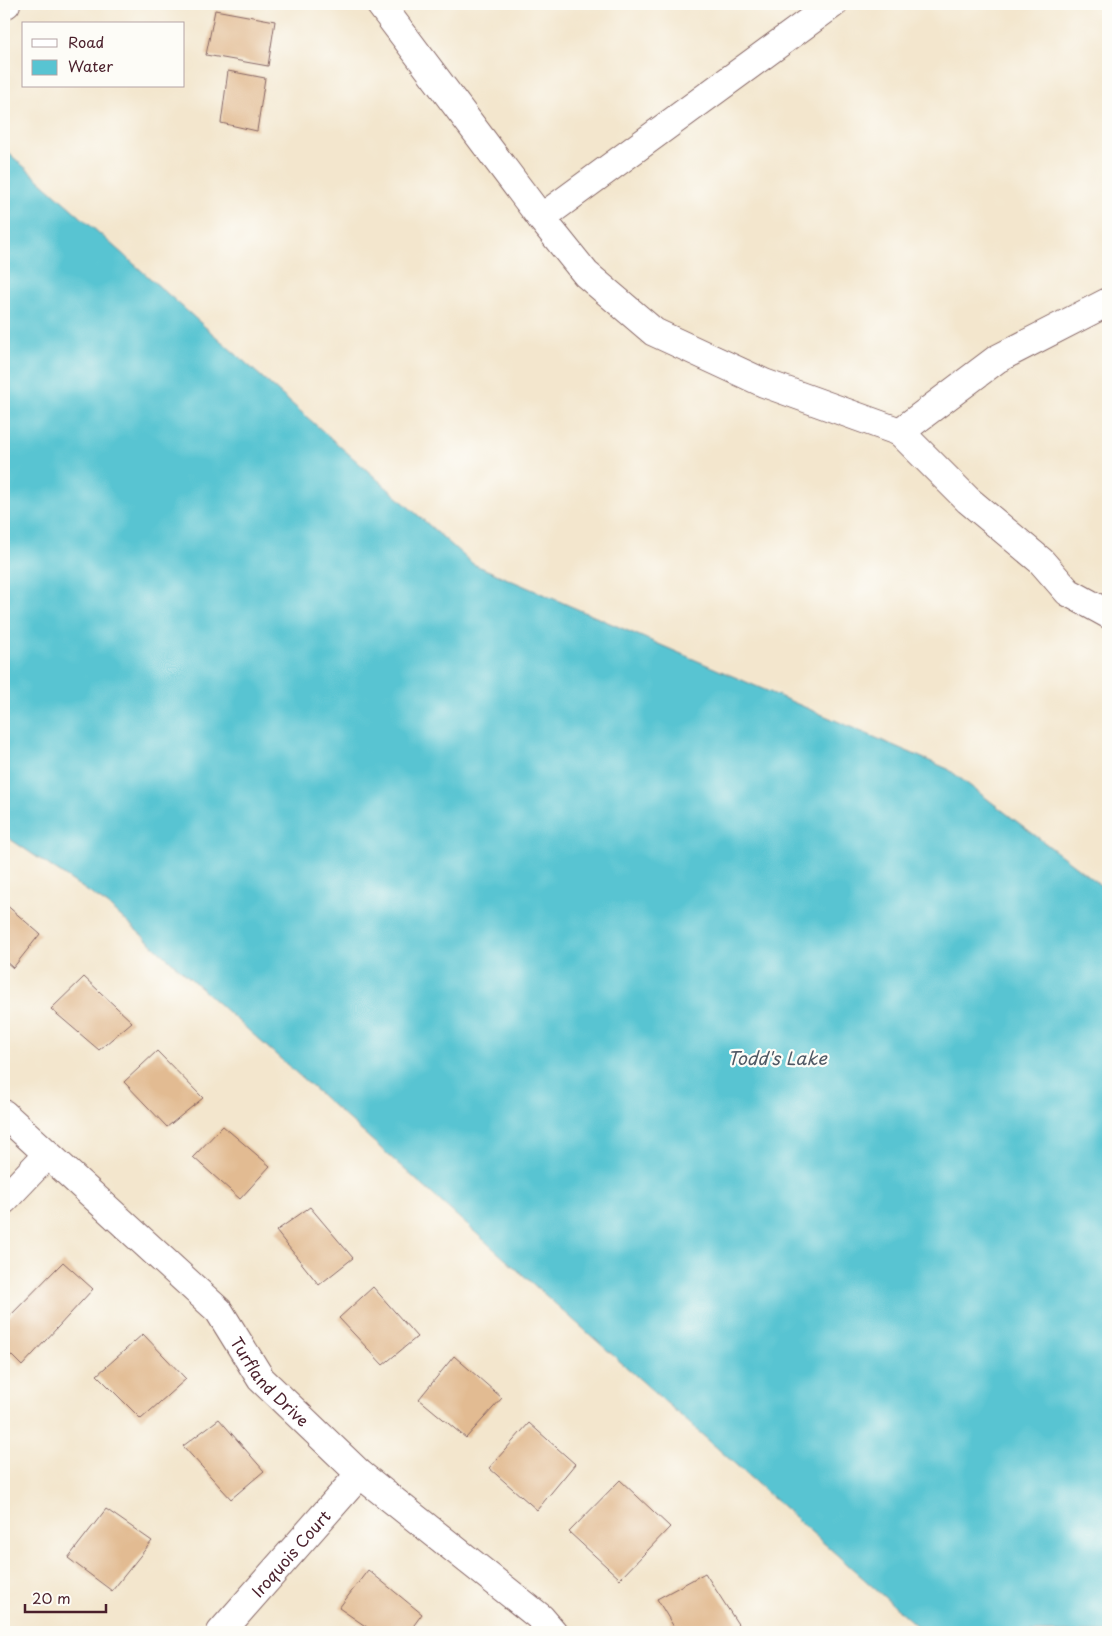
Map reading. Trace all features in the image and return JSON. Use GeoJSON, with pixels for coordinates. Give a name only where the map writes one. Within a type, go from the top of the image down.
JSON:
{"type":"FeatureCollection","features":[{"type":"Feature","properties":{"kind":"street"},"geometry":{"type":"LineString","coordinates":[[380,4],[541,218],[586,274],[654,332],[764,383],[900,432],[968,500],[1041,561],[1068,592],[1108,614]]}},
{"type":"Feature","properties":{"kind":"street"},"geometry":{"type":"LineString","coordinates":[[541,218],[833,4]]}},
{"type":"Feature","properties":{"kind":"street"},"geometry":{"type":"LineString","coordinates":[[900,432],[997,359],[1108,302]]}},
{"type":"Feature","properties":{"kind":"street","name":"Turfland Drive"},"geometry":{"type":"LineString","coordinates":[[4,1114],[220,1311],[261,1379],[360,1474],[541,1618],[553,1632]]}},
{"type":"Feature","properties":{"kind":"street"},"geometry":{"type":"LineString","coordinates":[[4,1200],[47,1155]]}},
{"type":"Feature","properties":{"kind":"street","name":"Iroquois Court"},"geometry":{"type":"LineString","coordinates":[[221,1632],[360,1474]]}},
{"type":"Feature","properties":{"kind":"water","name":"Todd's Lake"},"geometry":{"type":"Polygon","coordinates":[[[4,149],[473,564],[948,769],[1108,891],[1108,1632],[920,1632],[919,1628],[108,905],[4,835],[4,149]]]}},
{"type":"Feature","properties":{"kind":"building"},"geometry":{"type":"Polygon","coordinates":[[[215,10],[275,21],[268,66],[206,55],[215,10]]]}},
{"type":"Feature","properties":{"kind":"building"},"geometry":{"type":"Polygon","coordinates":[[[228,71],[265,78],[257,131],[221,123],[228,71]]]}},
{"type":"Feature","properties":{"kind":"building"},"geometry":{"type":"Polygon","coordinates":[[[4,903],[40,934],[13,968],[4,960],[4,903]]]}},
{"type":"Feature","properties":{"kind":"building"},"geometry":{"type":"Polygon","coordinates":[[[84,977],[132,1022],[99,1050],[51,1009],[84,977]]]}},
{"type":"Feature","properties":{"kind":"building"},"geometry":{"type":"Polygon","coordinates":[[[157,1051],[203,1098],[167,1127],[124,1082],[157,1051]]]}},
{"type":"Feature","properties":{"kind":"building"},"geometry":{"type":"Polygon","coordinates":[[[223,1126],[270,1166],[240,1199],[193,1157],[223,1126]]]}},
{"type":"Feature","properties":{"kind":"building"},"geometry":{"type":"Polygon","coordinates":[[[310,1207],[353,1258],[319,1285],[276,1231],[310,1207]]]}},
{"type":"Feature","properties":{"kind":"building"},"geometry":{"type":"Polygon","coordinates":[[[63,1262],[93,1289],[22,1366],[4,1348],[4,1322],[63,1262]]]}},
{"type":"Feature","properties":{"kind":"building"},"geometry":{"type":"Polygon","coordinates":[[[373,1287],[417,1337],[383,1365],[339,1318],[373,1287]]]}},
{"type":"Feature","properties":{"kind":"building"},"geometry":{"type":"Polygon","coordinates":[[[143,1334],[186,1379],[141,1419],[97,1375],[143,1334]]]}},
{"type":"Feature","properties":{"kind":"building"},"geometry":{"type":"Polygon","coordinates":[[[454,1356],[502,1398],[466,1438],[419,1399],[454,1356]]]}},
{"type":"Feature","properties":{"kind":"building"},"geometry":{"type":"Polygon","coordinates":[[[219,1419],[264,1471],[231,1499],[183,1446],[219,1419]]]}},
{"type":"Feature","properties":{"kind":"building"},"geometry":{"type":"Polygon","coordinates":[[[529,1423],[575,1464],[537,1510],[489,1468],[529,1423]]]}},
{"type":"Feature","properties":{"kind":"building"},"geometry":{"type":"Polygon","coordinates":[[[620,1480],[670,1527],[620,1579],[569,1532],[620,1480]]]}},
{"type":"Feature","properties":{"kind":"building"},"geometry":{"type":"Polygon","coordinates":[[[106,1509],[152,1541],[112,1591],[68,1558],[106,1509]]]}},
{"type":"Feature","properties":{"kind":"building"},"geometry":{"type":"Polygon","coordinates":[[[368,1570],[422,1614],[409,1632],[374,1632],[339,1608],[368,1570]]]}},
{"type":"Feature","properties":{"kind":"building"},"geometry":{"type":"Polygon","coordinates":[[[705,1573],[743,1632],[677,1632],[657,1599],[705,1573]]]}}]}
